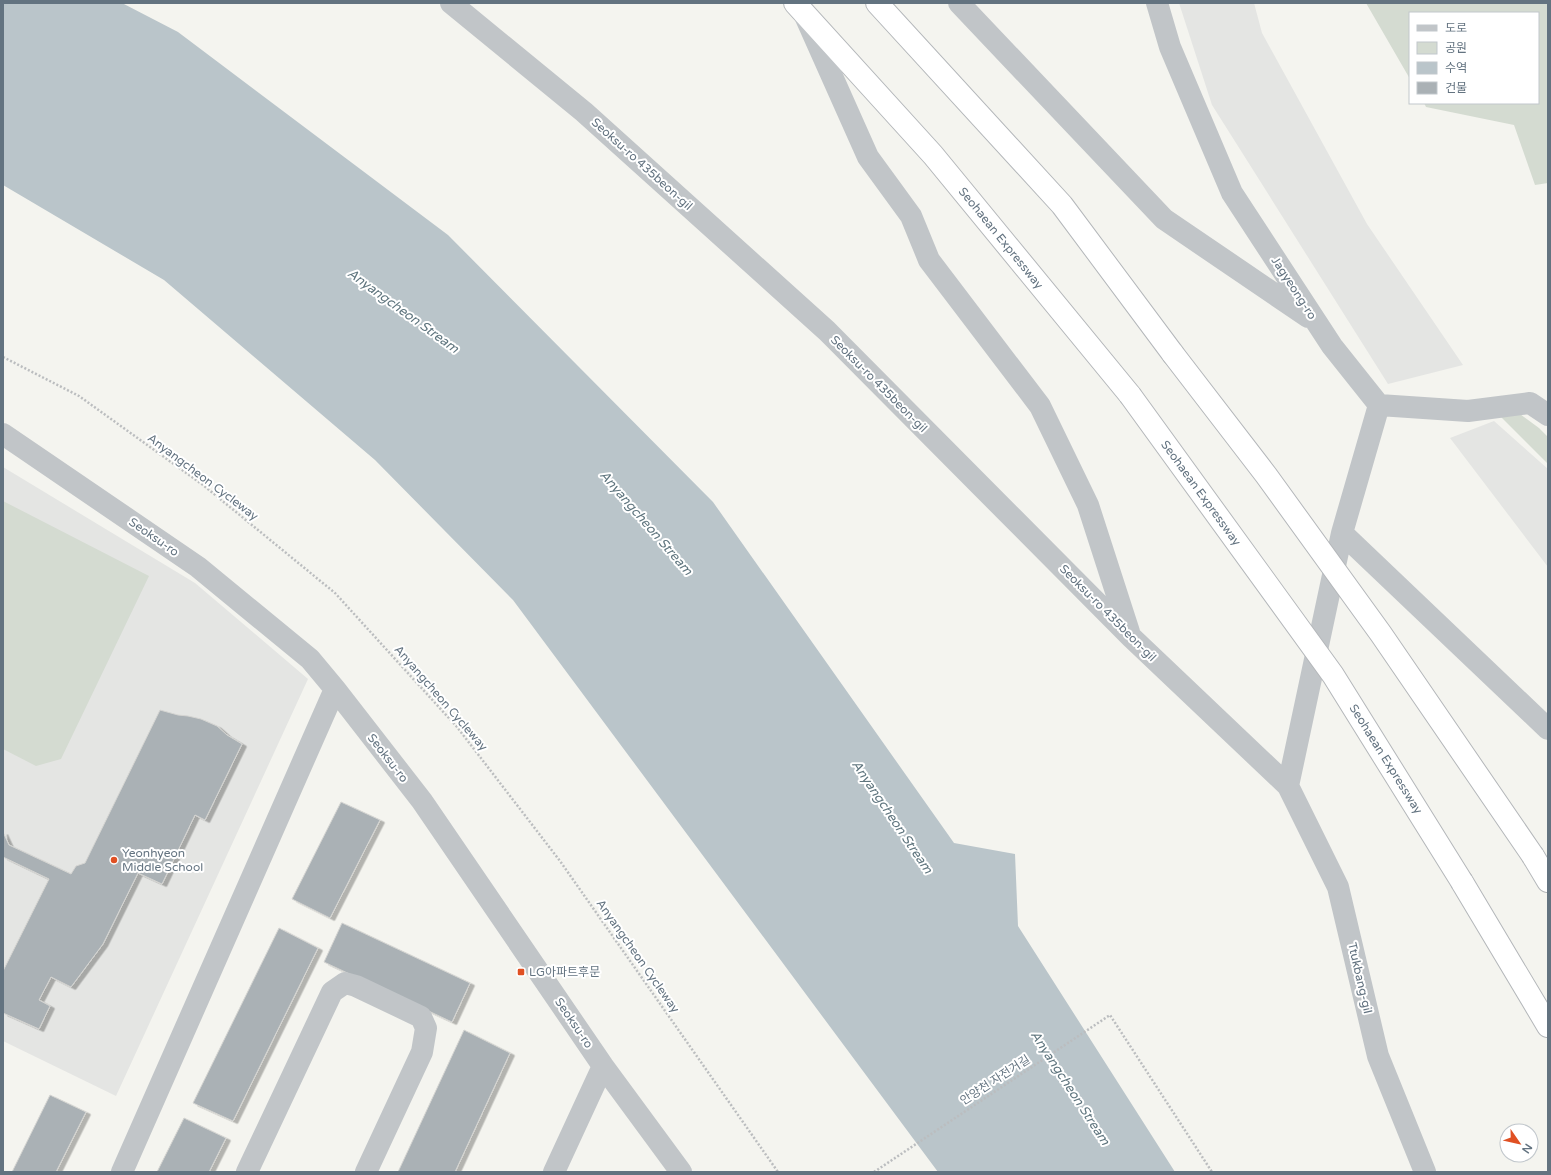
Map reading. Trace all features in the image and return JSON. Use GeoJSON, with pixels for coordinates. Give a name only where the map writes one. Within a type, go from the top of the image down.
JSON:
{"type":"FeatureCollection","features":[{"type":"Feature","properties":{"kind":"highway"},"geometry":{"type":"LineString","coordinates":[[877,3],[1062,205],[1173,354],[1266,475],[1381,634],[1533,856],[1548,881]]}},
{"type":"Feature","properties":{"kind":"highway","name":"Seohaean Expressway"},"geometry":{"type":"LineString","coordinates":[[799,6],[933,155],[1130,395],[1333,675],[1462,882],[1548,1026]]}},
{"type":"Feature","properties":{"kind":"street","name":"Seoksu-ro 435beon-gil"},"geometry":{"type":"LineString","coordinates":[[451,3],[584,112],[826,331],[1131,637],[1288,786]]}},
{"type":"Feature","properties":{"kind":"street"},"geometry":{"type":"LineString","coordinates":[[959,3],[1164,219],[1316,322]]}},
{"type":"Feature","properties":{"kind":"street","name":"Jagyeong-ro"},"geometry":{"type":"LineString","coordinates":[[1157,3],[1170,47],[1232,193],[1332,346],[1379,405]]}},
{"type":"Feature","properties":{"kind":"street"},"geometry":{"type":"LineString","coordinates":[[799,6],[868,157],[911,216],[929,260],[1040,406],[1088,505],[1131,637]]}},
{"type":"Feature","properties":{"kind":"street"},"geometry":{"type":"LineString","coordinates":[[1288,786],[1342,533],[1379,405],[1468,411],[1530,403],[1548,415]]}},
{"type":"Feature","properties":{"kind":"street","name":"Seoksu-ro"},"geometry":{"type":"LineString","coordinates":[[3,434],[198,567],[310,659],[422,801],[602,1066],[681,1172]]}},
{"type":"Feature","properties":{"kind":"street"},"geometry":{"type":"LineString","coordinates":[[1342,533],[1548,729]]}},
{"type":"Feature","properties":{"kind":"street"},"geometry":{"type":"LineString","coordinates":[[122,1172],[335,689]]}},
{"type":"Feature","properties":{"kind":"street","name":"Ttukbang-gil"},"geometry":{"type":"LineString","coordinates":[[1288,786],[1338,887],[1378,1056],[1425,1172]]}},
{"type":"Feature","properties":{"kind":"street"},"geometry":{"type":"LineString","coordinates":[[247,1172],[332,992],[345,983],[356,986],[421,1017],[426,1028],[422,1052],[366,1172]]}},
{"type":"Feature","properties":{"kind":"street"},"geometry":{"type":"LineString","coordinates":[[554,1172],[602,1066]]}},
{"type":"Feature","properties":{"kind":"path","name":"Anyangcheon Cycleway"},"geometry":{"type":"LineString","coordinates":[[3,357],[79,396],[203,485],[334,593],[457,727],[560,861],[778,1172]]}},
{"type":"Feature","properties":{"kind":"path","name":"안양천 자전거길"},"geometry":{"type":"LineString","coordinates":[[874,1172],[1110,1014],[1212,1172]]}},
{"type":"Feature","properties":{"kind":"shaded area"},"geometry":{"type":"Polygon","coordinates":[[[1179,3],[1254,3],[1262,33],[1367,224],[1463,365],[1388,384],[1212,105],[1179,3]]]}},
{"type":"Feature","properties":{"kind":"shaded area"},"geometry":{"type":"Polygon","coordinates":[[[1494,421],[1548,469],[1548,567],[1450,438],[1494,421]]]}},
{"type":"Feature","properties":{"kind":"shaded area","name":"Yeonhyeon Middle School"},"geometry":{"type":"Polygon","coordinates":[[[3,467],[195,583],[308,679],[116,1096],[3,1041],[3,467]]]}},
{"type":"Feature","properties":{"kind":"green space"},"geometry":{"type":"Polygon","coordinates":[[[1366,3],[1548,3],[1548,183],[1535,185],[1514,125],[1426,107],[1424,104],[1539,104],[1539,12],[1409,12],[1409,77],[1366,3]]]}},
{"type":"Feature","properties":{"kind":"green space"},"geometry":{"type":"Polygon","coordinates":[[[1495,411],[1520,414],[1539,428],[1548,437],[1548,464],[1495,411]]]}},
{"type":"Feature","properties":{"kind":"green space"},"geometry":{"type":"Polygon","coordinates":[[[3,501],[149,576],[61,759],[36,766],[3,749],[3,501]]]}},
{"type":"Feature","properties":{"kind":"water","name":"Anyangcheon Stream"},"geometry":{"type":"Polygon","coordinates":[[[3,3],[122,3],[178,32],[448,235],[713,502],[954,843],[1015,854],[1018,926],[1175,1172],[938,1172],[513,600],[375,460],[164,280],[3,185],[3,3]]]}},
{"type":"Feature","properties":{"kind":"building"},"geometry":{"type":"Polygon","coordinates":[[[160,710],[201,719],[217,726],[227,735],[242,744],[205,820],[195,815],[162,884],[138,873],[103,944],[71,987],[51,977],[39,1000],[50,1006],[39,1029],[3,1013],[3,971],[49,879],[3,857],[3,832],[9,845],[71,874],[76,866],[85,863],[160,710]]]}},
{"type":"Feature","properties":{"kind":"building"},"geometry":{"type":"Polygon","coordinates":[[[341,802],[380,820],[330,918],[292,899],[341,802]]]}},
{"type":"Feature","properties":{"kind":"building"},"geometry":{"type":"Polygon","coordinates":[[[342,923],[470,983],[452,1022],[324,962],[342,923]]]}},
{"type":"Feature","properties":{"kind":"building"},"geometry":{"type":"Polygon","coordinates":[[[279,928],[318,948],[233,1121],[193,1103],[279,928]]]}},
{"type":"Feature","properties":{"kind":"building"},"geometry":{"type":"Polygon","coordinates":[[[464,1030],[510,1053],[455,1172],[398,1172],[464,1030]]]}},
{"type":"Feature","properties":{"kind":"building"},"geometry":{"type":"Polygon","coordinates":[[[50,1095],[86,1112],[56,1172],[12,1172],[50,1095]]]}},
{"type":"Feature","properties":{"kind":"building"},"geometry":{"type":"Polygon","coordinates":[[[184,1118],[226,1138],[209,1172],[157,1172],[184,1118]]]}},
{"type":"Feature","properties":{"kind":"place","name":"Yeonhyeon Middle School"},"geometry":{"type":"Point","coordinates":[114,860]}},
{"type":"Feature","properties":{"kind":"place","name":"LG아파트후문"},"geometry":{"type":"Point","coordinates":[521,972]}}]}
